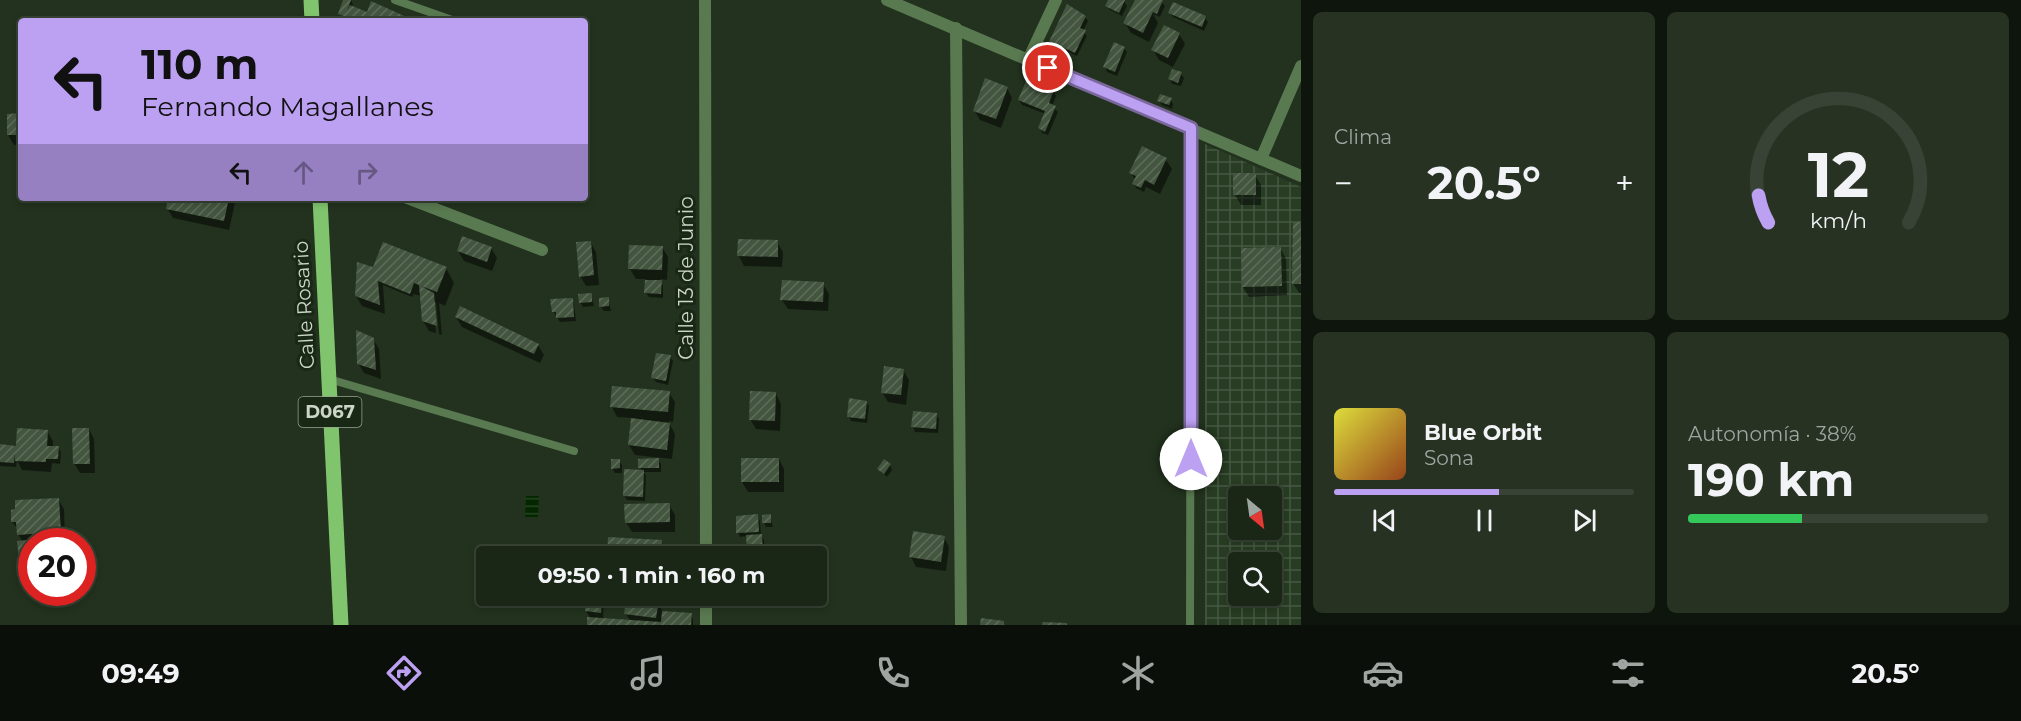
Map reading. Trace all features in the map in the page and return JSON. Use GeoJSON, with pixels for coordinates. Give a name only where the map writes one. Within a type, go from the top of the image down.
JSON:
{"type":"FeatureCollection","features":[{"type":"Feature","properties":{"kind":"main road"},"geometry":{"type":"LineString","coordinates":[[311,0],[312,18]]}},
{"type":"Feature","properties":{"kind":"main road","name":"Calle Rosario"},"geometry":{"type":"LineString","coordinates":[[320,201],[341,625]]}},
{"type":"Feature","properties":{"kind":"street","name":"Calle 13 de Junio"},"geometry":{"type":"LineString","coordinates":[[705,0],[706,546]]}},
{"type":"Feature","properties":{"kind":"street"},"geometry":{"type":"LineString","coordinates":[[887,0],[1301,176]]}},
{"type":"Feature","properties":{"kind":"street"},"geometry":{"type":"LineString","coordinates":[[1028,60],[1056,0]]}},
{"type":"Feature","properties":{"kind":"street"},"geometry":{"type":"LineString","coordinates":[[956,28],[961,625]]}},
{"type":"Feature","properties":{"kind":"street"},"geometry":{"type":"LineString","coordinates":[[1261,159],[1301,66]]}},
{"type":"Feature","properties":{"kind":"street"},"geometry":{"type":"LineString","coordinates":[[415,201],[542,250]]}},
{"type":"Feature","properties":{"kind":"street"},"geometry":{"type":"LineString","coordinates":[[706,606],[706,625]]}},
{"type":"Feature","properties":{"kind":"lane"},"geometry":{"type":"LineString","coordinates":[[395,0],[446,18]]}},
{"type":"Feature","properties":{"kind":"lane"},"geometry":{"type":"LineString","coordinates":[[1190,625],[1191,128]]}},
{"type":"Feature","properties":{"kind":"lane"},"geometry":{"type":"LineString","coordinates":[[329,380],[574,451]]}},
{"type":"Feature","properties":{"kind":"shaded area"},"geometry":{"type":"Polygon","coordinates":[[[1205,144],[1301,187],[1301,625],[1205,625],[1205,144]]]}},
{"type":"Feature","properties":{"kind":"shaded area"},"geometry":{"type":"Polygon","coordinates":[[[526,496],[539,496],[538,517],[525,517],[526,496]]]}},
{"type":"Feature","properties":{"kind":"building"},"geometry":{"type":"Polygon","coordinates":[[[343,0],[351,0],[347,11],[350,5],[367,12],[371,1],[409,18],[348,18],[338,14],[343,0]]]}},
{"type":"Feature","properties":{"kind":"building"},"geometry":{"type":"Polygon","coordinates":[[[1108,0],[1125,0],[1119,13],[1105,6],[1108,0]]]}},
{"type":"Feature","properties":{"kind":"building"},"geometry":{"type":"Polygon","coordinates":[[[1135,0],[1163,0],[1157,14],[1153,12],[1143,33],[1123,23],[1135,0]]]}},
{"type":"Feature","properties":{"kind":"building"},"geometry":{"type":"Polygon","coordinates":[[[1173,2],[1206,16],[1202,27],[1168,13],[1173,2]]]}},
{"type":"Feature","properties":{"kind":"building"},"geometry":{"type":"Polygon","coordinates":[[[1067,4],[1086,16],[1080,28],[1086,30],[1075,53],[1062,47],[1058,54],[1046,48],[1067,4]]]}},
{"type":"Feature","properties":{"kind":"building"},"geometry":{"type":"Polygon","coordinates":[[[1164,25],[1180,33],[1168,58],[1151,50],[1164,25]]]}},
{"type":"Feature","properties":{"kind":"building"},"geometry":{"type":"Polygon","coordinates":[[[1114,42],[1125,47],[1115,72],[1103,67],[1114,42]]]}},
{"type":"Feature","properties":{"kind":"building"},"geometry":{"type":"Polygon","coordinates":[[[1172,69],[1182,72],[1178,83],[1168,79],[1172,69]]]}},
{"type":"Feature","properties":{"kind":"building"},"geometry":{"type":"Polygon","coordinates":[[[985,78],[1008,87],[996,119],[973,111],[985,78]]]}},
{"type":"Feature","properties":{"kind":"building"},"geometry":{"type":"Polygon","coordinates":[[[1027,79],[1054,90],[1049,103],[1056,106],[1045,132],[1038,128],[1045,111],[1018,100],[1027,79]]]}},
{"type":"Feature","properties":{"kind":"building"},"geometry":{"type":"Polygon","coordinates":[[[1160,94],[1172,98],[1169,105],[1157,101],[1160,94]]]}},
{"type":"Feature","properties":{"kind":"building"},"geometry":{"type":"Polygon","coordinates":[[[18,113],[18,135],[7,135],[7,114],[18,113]]]}},
{"type":"Feature","properties":{"kind":"building"},"geometry":{"type":"Polygon","coordinates":[[[1142,146],[1167,158],[1154,185],[1145,180],[1141,188],[1132,184],[1136,176],[1129,173],[1142,146]]]}},
{"type":"Feature","properties":{"kind":"building"},"geometry":{"type":"Polygon","coordinates":[[[1233,173],[1256,173],[1256,195],[1233,195],[1233,173]]]}},
{"type":"Feature","properties":{"kind":"building"},"geometry":{"type":"Polygon","coordinates":[[[167,201],[228,201],[224,221],[166,209],[167,201]]]}},
{"type":"Feature","properties":{"kind":"building"},"geometry":{"type":"Polygon","coordinates":[[[1293,222],[1301,222],[1301,284],[1292,284],[1293,222]]]}},
{"type":"Feature","properties":{"kind":"building"},"geometry":{"type":"Polygon","coordinates":[[[462,236],[492,247],[487,262],[457,251],[462,236]]]}},
{"type":"Feature","properties":{"kind":"building"},"geometry":{"type":"Polygon","coordinates":[[[738,239],[778,240],[778,257],[737,256],[738,239]]]}},
{"type":"Feature","properties":{"kind":"building"},"geometry":{"type":"Polygon","coordinates":[[[591,241],[594,275],[579,277],[576,242],[591,241]]]}},
{"type":"Feature","properties":{"kind":"building"},"geometry":{"type":"Polygon","coordinates":[[[383,242],[447,267],[437,292],[421,286],[434,293],[437,326],[422,321],[419,285],[414,283],[410,294],[378,281],[380,305],[355,296],[357,262],[373,267],[383,242]]]}},
{"type":"Feature","properties":{"kind":"building"},"geometry":{"type":"Polygon","coordinates":[[[629,245],[663,246],[662,270],[628,269],[629,245]]]}},
{"type":"Feature","properties":{"kind":"building"},"geometry":{"type":"Polygon","coordinates":[[[1281,247],[1282,286],[1242,287],[1241,248],[1281,247]]]}},
{"type":"Feature","properties":{"kind":"building"},"geometry":{"type":"Polygon","coordinates":[[[645,280],[662,280],[661,294],[644,293],[645,280]]]}},
{"type":"Feature","properties":{"kind":"building"},"geometry":{"type":"Polygon","coordinates":[[[782,280],[824,282],[823,302],[780,300],[782,280]]]}},
{"type":"Feature","properties":{"kind":"building"},"geometry":{"type":"Polygon","coordinates":[[[592,293],[592,302],[579,303],[578,294],[592,293]]]}},
{"type":"Feature","properties":{"kind":"building"},"geometry":{"type":"Polygon","coordinates":[[[609,297],[609,306],[599,307],[599,298],[609,297]]]}},
{"type":"Feature","properties":{"kind":"building"},"geometry":{"type":"Polygon","coordinates":[[[573,298],[574,317],[556,318],[556,312],[552,312],[550,299],[573,298]]]}},
{"type":"Feature","properties":{"kind":"building"},"geometry":{"type":"Polygon","coordinates":[[[460,306],[539,344],[534,354],[455,317],[460,306]]]}},
{"type":"Feature","properties":{"kind":"building"},"geometry":{"type":"Polygon","coordinates":[[[356,330],[374,338],[376,370],[357,364],[356,330]]]}},
{"type":"Feature","properties":{"kind":"building"},"geometry":{"type":"Polygon","coordinates":[[[656,353],[671,355],[666,381],[651,378],[656,353]]]}},
{"type":"Feature","properties":{"kind":"building"},"geometry":{"type":"Polygon","coordinates":[[[884,366],[904,369],[901,395],[881,393],[884,366]]]}},
{"type":"Feature","properties":{"kind":"building"},"geometry":{"type":"Polygon","coordinates":[[[612,386],[670,391],[668,412],[610,407],[612,386]]]}},
{"type":"Feature","properties":{"kind":"building"},"geometry":{"type":"Polygon","coordinates":[[[750,391],[776,392],[775,421],[749,420],[750,391]]]}},
{"type":"Feature","properties":{"kind":"building"},"geometry":{"type":"Polygon","coordinates":[[[849,398],[867,401],[865,419],[847,417],[849,398]]]}},
{"type":"Feature","properties":{"kind":"building"},"geometry":{"type":"Polygon","coordinates":[[[913,411],[937,413],[936,429],[911,427],[913,411]]]}},
{"type":"Feature","properties":{"kind":"building"},"geometry":{"type":"Polygon","coordinates":[[[631,418],[670,423],[667,450],[628,445],[631,418]]]}},
{"type":"Feature","properties":{"kind":"building"},"geometry":{"type":"Polygon","coordinates":[[[17,428],[48,430],[47,446],[59,446],[58,459],[46,459],[46,462],[15,461],[15,453],[14,463],[0,462],[0,444],[16,446],[17,428]]]}},
{"type":"Feature","properties":{"kind":"building"},"geometry":{"type":"Polygon","coordinates":[[[72,428],[89,428],[90,464],[73,464],[72,428]]]}},
{"type":"Feature","properties":{"kind":"building"},"geometry":{"type":"Polygon","coordinates":[[[659,458],[659,468],[638,468],[638,459],[659,458]]]}},
{"type":"Feature","properties":{"kind":"building"},"geometry":{"type":"Polygon","coordinates":[[[741,458],[779,458],[779,482],[741,482],[741,458]]]}},
{"type":"Feature","properties":{"kind":"building"},"geometry":{"type":"Polygon","coordinates":[[[611,459],[620,459],[620,468],[611,469],[611,459]]]}},
{"type":"Feature","properties":{"kind":"building"},"geometry":{"type":"Polygon","coordinates":[[[884,459],[891,464],[884,474],[877,469],[884,459]]]}},
{"type":"Feature","properties":{"kind":"building"},"geometry":{"type":"Polygon","coordinates":[[[624,469],[644,470],[643,497],[623,496],[624,469]]]}},
{"type":"Feature","properties":{"kind":"building"},"geometry":{"type":"Polygon","coordinates":[[[59,498],[61,528],[18,528],[17,535],[16,522],[11,522],[11,510],[15,509],[15,500],[59,498]]]}},
{"type":"Feature","properties":{"kind":"building"},"geometry":{"type":"Polygon","coordinates":[[[670,503],[670,522],[625,523],[624,504],[670,503]]]}},
{"type":"Feature","properties":{"kind":"building"},"geometry":{"type":"Polygon","coordinates":[[[758,514],[759,532],[736,533],[736,516],[758,514]]]}},
{"type":"Feature","properties":{"kind":"building"},"geometry":{"type":"Polygon","coordinates":[[[771,514],[771,523],[762,523],[762,515],[771,514]]]}},
{"type":"Feature","properties":{"kind":"building"},"geometry":{"type":"Polygon","coordinates":[[[913,531],[945,536],[941,562],[909,557],[913,531]]]}},
{"type":"Feature","properties":{"kind":"building"},"geometry":{"type":"Polygon","coordinates":[[[762,534],[763,546],[747,546],[746,535],[762,534]]]}},
{"type":"Feature","properties":{"kind":"building"},"geometry":{"type":"Polygon","coordinates":[[[608,537],[662,540],[662,546],[608,546],[608,537]]]}},
{"type":"Feature","properties":{"kind":"building"},"geometry":{"type":"Polygon","coordinates":[[[585,606],[601,606],[601,613],[585,611],[585,606]]]}},
{"type":"Feature","properties":{"kind":"building"},"geometry":{"type":"Polygon","coordinates":[[[625,606],[658,606],[656,618],[624,614],[625,606]]]}},
{"type":"Feature","properties":{"kind":"building"},"geometry":{"type":"Polygon","coordinates":[[[662,611],[692,613],[691,625],[587,625],[587,617],[661,622],[662,611]]]}},
{"type":"Feature","properties":{"kind":"building"},"geometry":{"type":"Polygon","coordinates":[[[981,618],[1004,621],[1004,625],[980,625],[981,618]]]}},
{"type":"Feature","properties":{"kind":"building"},"geometry":{"type":"Polygon","coordinates":[[[1043,622],[1067,623],[1067,625],[1042,625],[1043,622]]]}},
{"type":"Feature","properties":{"kind":"route"},"geometry":{"type":"LineString","coordinates":[[1048,68],[1191,128],[1191,459]]}}]}
